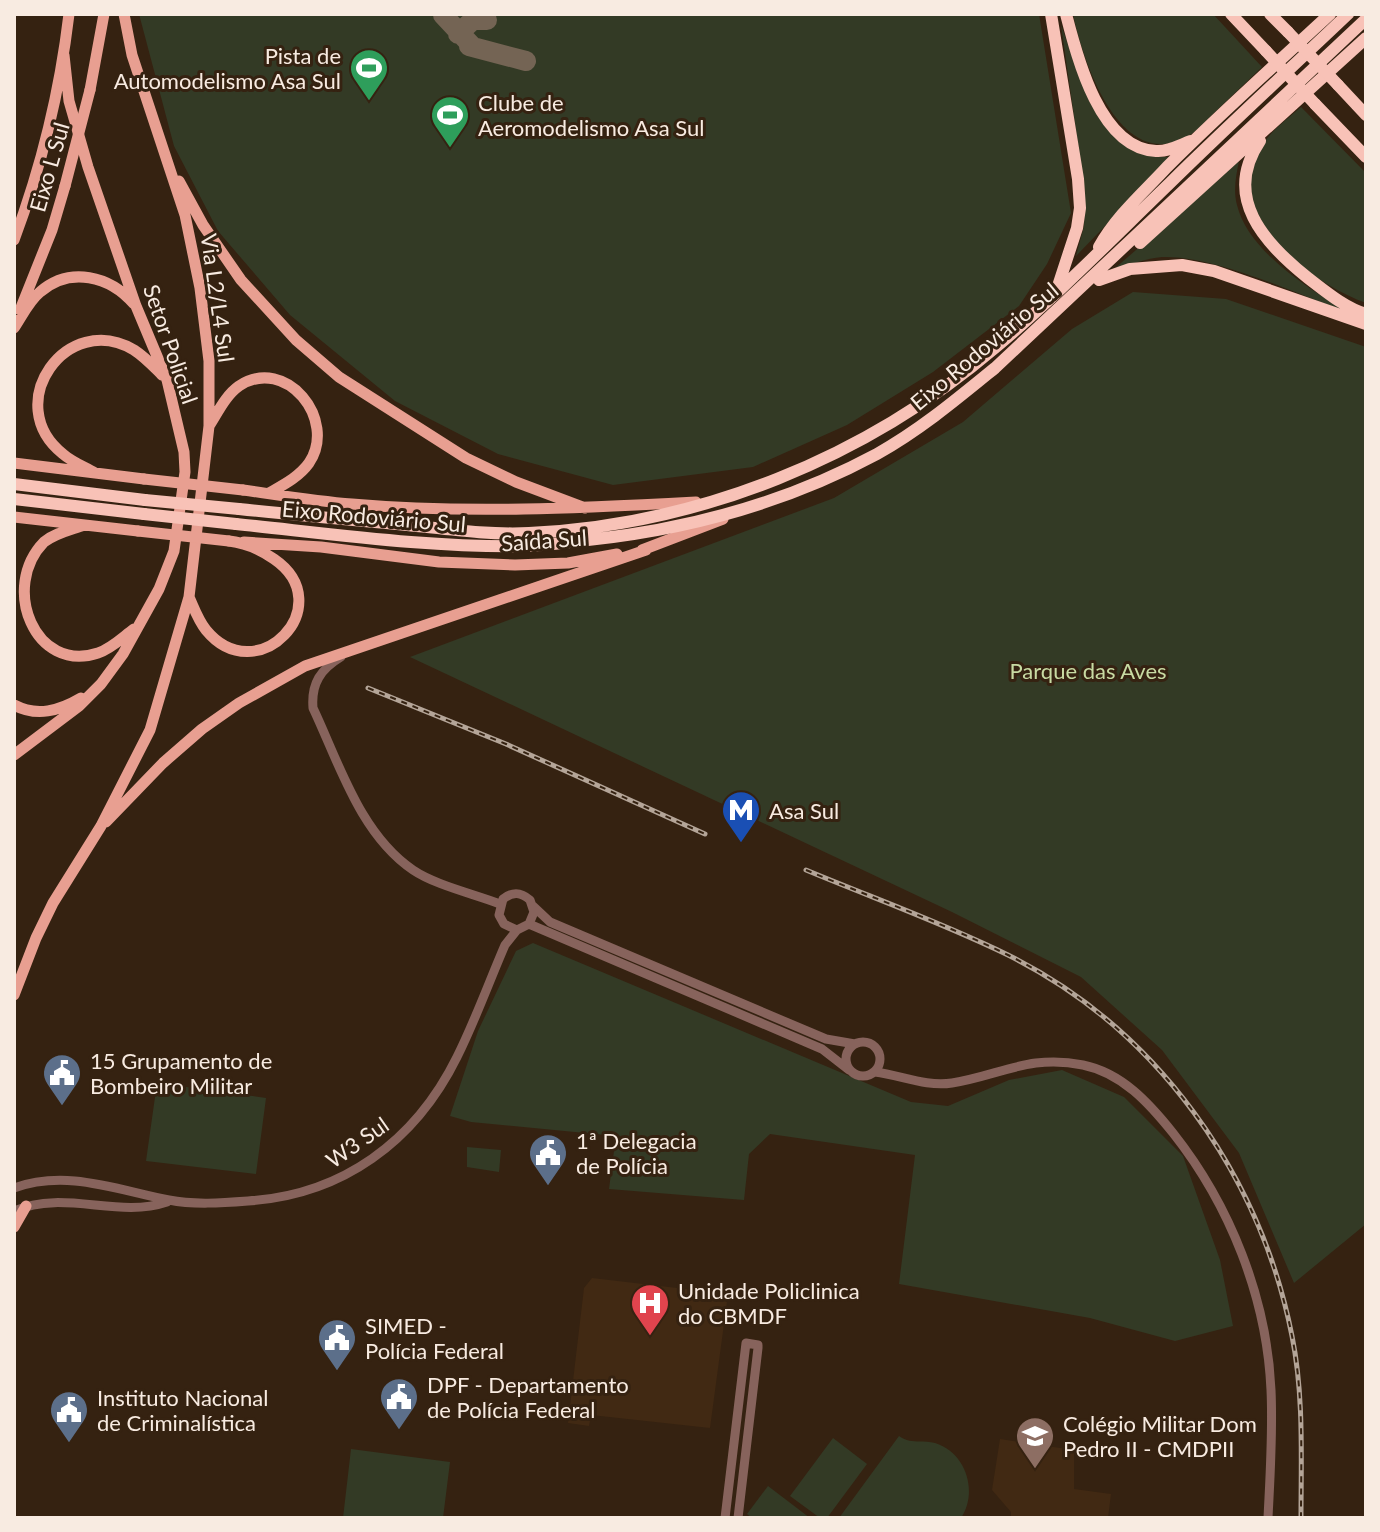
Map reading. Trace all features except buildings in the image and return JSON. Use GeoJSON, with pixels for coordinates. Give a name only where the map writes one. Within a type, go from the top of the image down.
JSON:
{"type":"FeatureCollection","features":[{"type":"Feature","properties":{"kind":"highway"},"geometry":{"type":"LineString","coordinates":[[1051,14],[1080,208],[1077,228],[1057,291]]}},
{"type":"Feature","properties":{"kind":"highway"},"geometry":{"type":"LineString","coordinates":[[1066,14],[1076,53],[1093,96],[1112,126],[1127,141],[1156,151],[1194,140]]}},
{"type":"Feature","properties":{"kind":"highway"},"geometry":{"type":"LineString","coordinates":[[1231,14],[1366,157]]}},
{"type":"Feature","properties":{"kind":"highway"},"geometry":{"type":"LineString","coordinates":[[1270,14],[1366,115]]}},
{"type":"Feature","properties":{"kind":"highway"},"geometry":{"type":"LineString","coordinates":[[1092,260],[1109,230],[1126,210],[1194,140],[1330,14]]}},
{"type":"Feature","properties":{"kind":"highway","name":"Eixo Rodoviário Sul"},"geometry":{"type":"LineString","coordinates":[[14,484],[439,529],[528,533],[642,520],[717,501],[819,462],[867,438],[995,348],[1092,260],[1348,14]]}},
{"type":"Feature","properties":{"kind":"highway","name":"Eixo Rodoviário Sul"},"geometry":{"type":"LineString","coordinates":[[14,499],[438,543],[529,546],[673,529],[744,511],[795,493],[878,453],[932,419],[995,368],[1366,19]]}},
{"type":"Feature","properties":{"kind":"highway"},"geometry":{"type":"LineString","coordinates":[[1069,300],[1099,280],[1366,38]]}},
{"type":"Feature","properties":{"kind":"highway"},"geometry":{"type":"LineString","coordinates":[[1268,128],[1247,164],[1244,178],[1249,211],[1258,227],[1293,266],[1324,290],[1366,314]]}},
{"type":"Feature","properties":{"kind":"highway"},"geometry":{"type":"LineString","coordinates":[[1099,280],[1130,269],[1182,265],[1214,271],[1366,324]]}},
{"type":"Feature","properties":{"kind":"main road"},"geometry":{"type":"LineString","coordinates":[[14,240],[39,164],[64,55],[69,14]]}},
{"type":"Feature","properties":{"kind":"main road","name":"Eixo L Sul"},"geometry":{"type":"LineString","coordinates":[[14,327],[52,230],[65,186],[90,90],[104,14]]}},
{"type":"Feature","properties":{"kind":"main road","name":"Via L2/L4 Sul"},"geometry":{"type":"LineString","coordinates":[[14,995],[53,903],[117,803],[150,730],[189,597],[209,426],[209,361],[200,288],[185,215],[132,55],[124,14]]}},
{"type":"Feature","properties":{"kind":"main road","name":"Setor Policial"},"geometry":{"type":"LineString","coordinates":[[64,55],[68,91],[77,127],[136,306],[167,380],[184,452],[185,472],[174,551],[159,589],[101,684]]}},
{"type":"Feature","properties":{"kind":"main road"},"geometry":{"type":"LineString","coordinates":[[162,150],[203,225],[241,280],[296,340],[339,377],[466,458],[516,482],[585,508]]}},
{"type":"Feature","properties":{"kind":"main road"},"geometry":{"type":"LineString","coordinates":[[14,327],[42,290],[72,277],[92,277],[109,283],[136,306]]}},
{"type":"Feature","properties":{"kind":"main road"},"geometry":{"type":"LineString","coordinates":[[95,473],[63,454],[50,441],[41,425],[38,389],[44,374],[69,350],[93,340],[113,342],[133,349],[167,380]]}},
{"type":"Feature","properties":{"kind":"main road"},"geometry":{"type":"LineString","coordinates":[[209,426],[224,401],[238,387],[254,379],[276,380],[293,387],[309,403],[318,436],[314,452],[296,476],[269,494]]}},
{"type":"Feature","properties":{"kind":"main road"},"geometry":{"type":"LineString","coordinates":[[14,463],[95,473]]}},
{"type":"Feature","properties":{"kind":"main road","name":"Saída Sul"},"geometry":{"type":"LineString","coordinates":[[95,473],[352,504],[422,508],[585,508],[717,501]]}},
{"type":"Feature","properties":{"kind":"main road","name":"Saída Sul"},"geometry":{"type":"LineString","coordinates":[[14,517],[229,541],[321,547],[439,562],[515,565],[568,563],[646,550],[744,511]]}},
{"type":"Feature","properties":{"kind":"main road"},"geometry":{"type":"LineString","coordinates":[[84,525],[42,543],[22,569],[16,592],[26,624],[40,641],[59,652],[80,656],[98,653],[112,646],[139,625]]}},
{"type":"Feature","properties":{"kind":"main road"},"geometry":{"type":"LineString","coordinates":[[189,597],[207,631],[222,643],[239,650],[253,651],[272,647],[283,639],[292,628],[297,613],[299,595],[293,577],[283,565],[244,542]]}},
{"type":"Feature","properties":{"kind":"main road"},"geometry":{"type":"LineString","coordinates":[[117,803],[192,737],[239,703],[305,666],[646,550]]}},
{"type":"Feature","properties":{"kind":"main road"},"geometry":{"type":"LineString","coordinates":[[14,705],[31,712],[50,711],[65,707],[101,684]]}},
{"type":"Feature","properties":{"kind":"main road"},"geometry":{"type":"LineString","coordinates":[[14,755],[62,721],[101,684]]}},
{"type":"Feature","properties":{"kind":"main road"},"geometry":{"type":"LineString","coordinates":[[14,1227],[20,1208]]}},
{"type":"Feature","properties":{"kind":"street"},"geometry":{"type":"LineString","coordinates":[[361,645],[325,667],[314,686],[313,708],[358,804],[388,850],[416,872],[500,904]]}},
{"type":"Feature","properties":{"kind":"street"},"geometry":{"type":"LineString","coordinates":[[533,906],[529,924],[517,930],[504,924],[499,915],[500,904],[508,895],[520,893],[550,922],[700,988],[826,1039],[874,1046],[880,1059],[897,1075]]}},
{"type":"Feature","properties":{"kind":"street","name":"W3 Sul"},"geometry":{"type":"LineString","coordinates":[[504,924],[505,945]]}},
{"type":"Feature","properties":{"kind":"street"},"geometry":{"type":"LineString","coordinates":[[529,924],[822,1049],[861,1077],[875,1072],[916,1082],[951,1083],[1013,1066],[1063,1061],[1087,1065],[1119,1080],[1148,1103],[1199,1167],[1215,1194],[1257,1298],[1271,1391],[1268,1518]]}},
{"type":"Feature","properties":{"kind":"street","name":"W3 Sul"},"geometry":{"type":"LineString","coordinates":[[14,1188],[51,1179],[70,1180],[98,1183],[170,1200],[238,1202],[281,1199],[325,1186],[386,1149],[412,1123],[450,1069],[505,945],[517,930]]}},
{"type":"Feature","properties":{"kind":"street"},"geometry":{"type":"LineString","coordinates":[[849,1070],[846,1055],[855,1044]]}},
{"type":"Feature","properties":{"kind":"street"},"geometry":{"type":"LineString","coordinates":[[875,1072],[880,1059]]}},
{"type":"Feature","properties":{"kind":"street","name":"W3 Sul"},"geometry":{"type":"LineString","coordinates":[[20,1208],[62,1201],[123,1207],[156,1205],[170,1200]]}},
{"type":"Feature","properties":{"kind":"street"},"geometry":{"type":"LineString","coordinates":[[725,1518],[746,1343],[758,1345],[738,1518]]}},
{"type":"Feature","properties":{"kind":"street"},"geometry":{"type":"LineString","coordinates":[[744,1363],[756,1366]]}},
{"type":"Feature","properties":{"kind":"street"},"geometry":{"type":"LineString","coordinates":[[728,1494],[740,1494]]}},
{"type":"Feature","properties":{"kind":"shaded area","name":"Unidade Policlinica do CBMDF"},"geometry":{"type":"Polygon","coordinates":[[[592,1278],[728,1294],[710,1428],[591,1415],[589,1426],[568,1423],[584,1288],[592,1278]]]}},
{"type":"Feature","properties":{"kind":"shaded area","name":"Colégio Militar Dom Pedro II - CMDPII"},"geometry":{"type":"Polygon","coordinates":[[[1000,1439],[1074,1450],[1074,1489],[1111,1494],[1108,1518],[1011,1518],[1011,1512],[992,1490],[1000,1439]]]}},
{"type":"Feature","properties":{"kind":"green space"},"geometry":{"type":"Polygon","coordinates":[[[139,14],[1039,14],[1071,213],[1047,264],[1019,306],[933,372],[847,425],[753,467],[613,485],[498,454],[395,401],[290,315],[218,231],[174,146],[139,14]]]}},
{"type":"Feature","properties":{"kind":"green space"},"geometry":{"type":"Polygon","coordinates":[[[1073,14],[1213,14],[1262,67],[1190,135],[1166,144],[1144,141],[1125,128],[1109,108],[1086,59],[1073,14]]]}},
{"type":"Feature","properties":{"kind":"green space"},"geometry":{"type":"Polygon","coordinates":[[[1061,25],[1086,92],[1110,131],[1126,145],[1147,154],[1172,157],[1076,256],[1084,226],[1085,193],[1061,25]]]}},
{"type":"Feature","properties":{"kind":"green space"},"geometry":{"type":"Polygon","coordinates":[[[1301,107],[1366,173],[1366,303],[1328,285],[1290,256],[1260,220],[1252,200],[1250,176],[1265,140],[1301,107]]]}},
{"type":"Feature","properties":{"kind":"green space"},"geometry":{"type":"Polygon","coordinates":[[[1239,161],[1235,183],[1237,205],[1253,238],[1282,267],[1347,312],[1206,262],[1162,257],[1114,269],[1239,161]]]}},
{"type":"Feature","properties":{"kind":"green space","name":"Parque das Aves"},"geometry":{"type":"Polygon","coordinates":[[[1133,292],[1226,299],[1366,347],[1366,1224],[1294,1283],[1239,1153],[1162,1050],[1081,977],[952,912],[410,657],[834,498],[963,422],[1072,329],[1133,292]]]}},
{"type":"Feature","properties":{"kind":"green space"},"geometry":{"type":"Polygon","coordinates":[[[533,943],[911,1102],[948,1106],[1009,1080],[1062,1070],[1124,1097],[1183,1156],[1220,1260],[1233,1326],[1175,1341],[1090,1318],[899,1284],[915,1155],[770,1134],[749,1154],[744,1200],[609,1189],[616,1136],[471,1122],[450,1116],[478,1031],[516,951],[533,943]]]}},
{"type":"Feature","properties":{"kind":"green space"},"geometry":{"type":"Polygon","coordinates":[[[157,1083],[266,1098],[256,1174],[146,1161],[157,1083]]]}},
{"type":"Feature","properties":{"kind":"green space"},"geometry":{"type":"Polygon","coordinates":[[[467,1147],[501,1150],[499,1172],[467,1167],[467,1147]]]}},
{"type":"Feature","properties":{"kind":"green space"},"geometry":{"type":"Polygon","coordinates":[[[899,1436],[935,1443],[955,1455],[969,1486],[969,1497],[961,1518],[839,1518],[899,1436]]]}},
{"type":"Feature","properties":{"kind":"green space"},"geometry":{"type":"Polygon","coordinates":[[[833,1438],[867,1464],[827,1518],[820,1518],[790,1496],[833,1438]]]}},
{"type":"Feature","properties":{"kind":"green space"},"geometry":{"type":"Polygon","coordinates":[[[351,1449],[450,1462],[443,1518],[343,1518],[351,1449]]]}},
{"type":"Feature","properties":{"kind":"green space"},"geometry":{"type":"Polygon","coordinates":[[[768,1486],[810,1518],[752,1518],[747,1514],[768,1486]]]}},
{"type":"Feature","properties":{"kind":"taxiway"},"geometry":{"type":"LineString","coordinates":[[443,15],[473,47]]}},
{"type":"Feature","properties":{"kind":"taxiway"},"geometry":{"type":"LineString","coordinates":[[458,34],[473,20],[487,20]]}},
{"type":"Feature","properties":{"kind":"taxiway"},"geometry":{"type":"LineString","coordinates":[[469,46],[526,61]]}},
{"type":"Feature","properties":{"kind":"railway"},"geometry":{"type":"LineString","coordinates":[[368,688],[506,744],[705,834]]}},
{"type":"Feature","properties":{"kind":"railway"},"geometry":{"type":"LineString","coordinates":[[806,870],[983,943],[1062,986],[1111,1023],[1155,1065],[1194,1112],[1227,1164],[1255,1219],[1277,1276],[1296,1358],[1301,1427],[1301,1518]]}},
{"type":"Feature","properties":{"kind":"place","name":"Pista de Automodelismo Asa Sul"},"geometry":{"type":"Point","coordinates":[369,102]}},
{"type":"Feature","properties":{"kind":"place","name":"Clube de Aeromodelismo Asa Sul"},"geometry":{"type":"Point","coordinates":[450,149]}},
{"type":"Feature","properties":{"kind":"place","name":"Asa Sul"},"geometry":{"type":"Point","coordinates":[741,844]}},
{"type":"Feature","properties":{"kind":"place","name":"15 Grupamento de Bombeiro Militar"},"geometry":{"type":"Point","coordinates":[62,1107]}},
{"type":"Feature","properties":{"kind":"place","name":"1ª Delegacia de Polícia"},"geometry":{"type":"Point","coordinates":[548,1187]}},
{"type":"Feature","properties":{"kind":"place","name":"Unidade Policlinica do CBMDF"},"geometry":{"type":"Point","coordinates":[650,1337]}},
{"type":"Feature","properties":{"kind":"place","name":"SIMED - Polícia Federal"},"geometry":{"type":"Point","coordinates":[337,1372]}},
{"type":"Feature","properties":{"kind":"place","name":"DPF - Departamento de Polícia Federal"},"geometry":{"type":"Point","coordinates":[399,1431]}},
{"type":"Feature","properties":{"kind":"place","name":"Instituto Nacional de Criminalística"},"geometry":{"type":"Point","coordinates":[69,1444]}},
{"type":"Feature","properties":{"kind":"place","name":"Colégio Militar Dom Pedro II - CMDPII"},"geometry":{"type":"Point","coordinates":[1035,1470]}}]}
